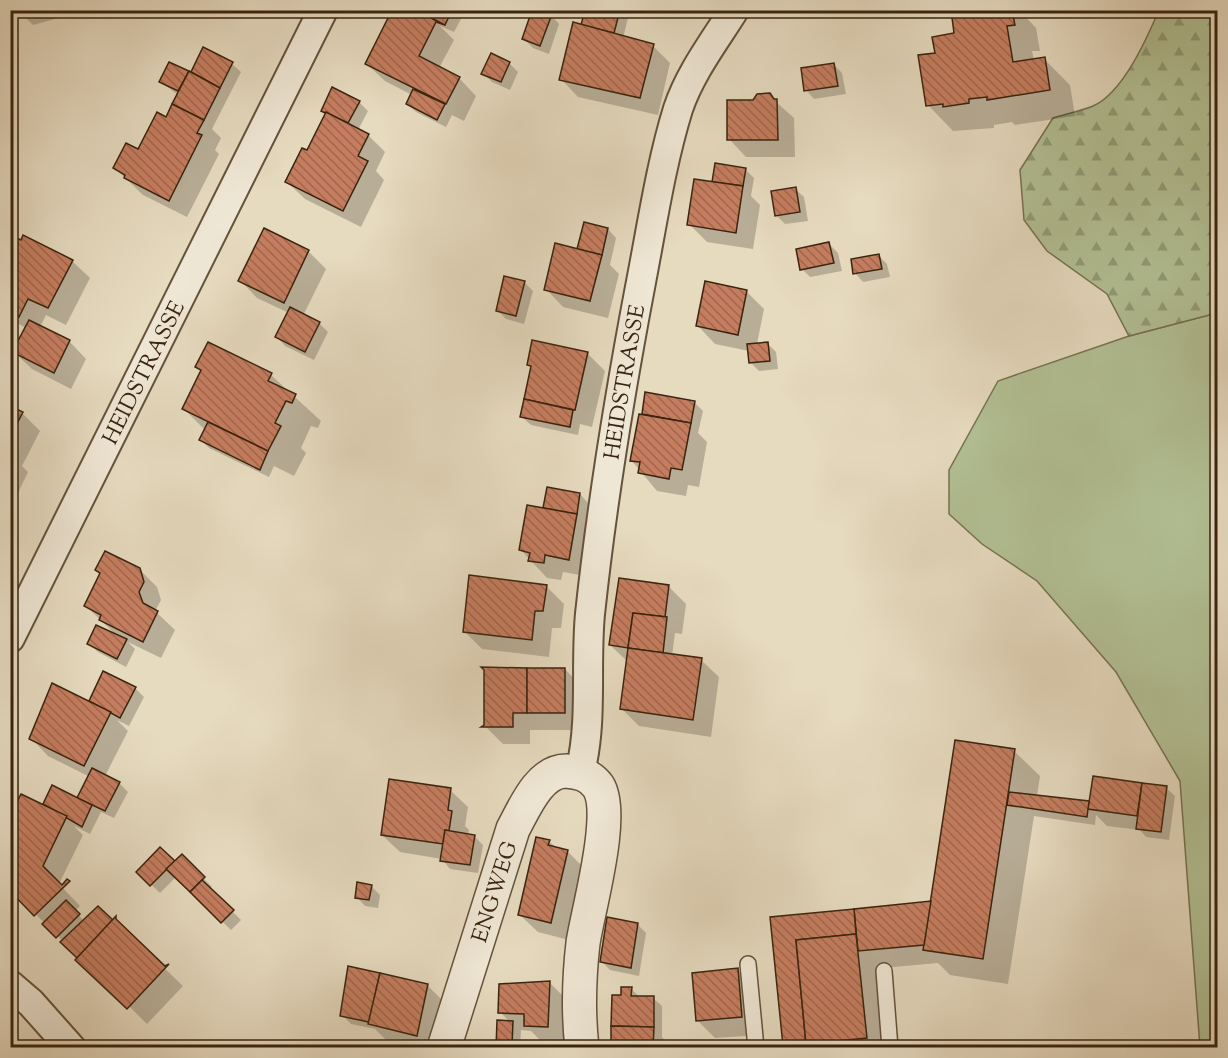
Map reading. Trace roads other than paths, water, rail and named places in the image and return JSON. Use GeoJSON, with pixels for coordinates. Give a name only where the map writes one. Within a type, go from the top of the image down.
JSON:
{"type":"FeatureCollection","features":[{"type":"Feature","properties":{"kind":"street","name":"HEIDSTRASSE"},"geometry":{"type":"LineString","coordinates":[[10,638],[323,10]]}},
{"type":"Feature","properties":{"kind":"street","name":"HEIDSTRASSE"},"geometry":{"type":"LineString","coordinates":[[580,772],[586,742],[590,618],[600,530],[645,261],[678,109],[689,82],[734,10]]}},
{"type":"Feature","properties":{"kind":"street","name":"ENGWEG"},"geometry":{"type":"LineString","coordinates":[[444,1047],[513,829],[528,802],[543,782],[560,771],[580,772]]}},
{"type":"Feature","properties":{"kind":"street"},"geometry":{"type":"LineString","coordinates":[[580,772],[598,787],[604,812],[601,848],[584,943],[578,1011],[582,1047]]}},
{"type":"Feature","properties":{"kind":"street"},"geometry":{"type":"LineString","coordinates":[[10,984],[32,1003],[71,1047]]}},
{"type":"Feature","properties":{"kind":"lane"},"geometry":{"type":"LineString","coordinates":[[748,964],[756,1047]]}},
{"type":"Feature","properties":{"kind":"lane"},"geometry":{"type":"LineString","coordinates":[[884,971],[890,1047]]}}]}
